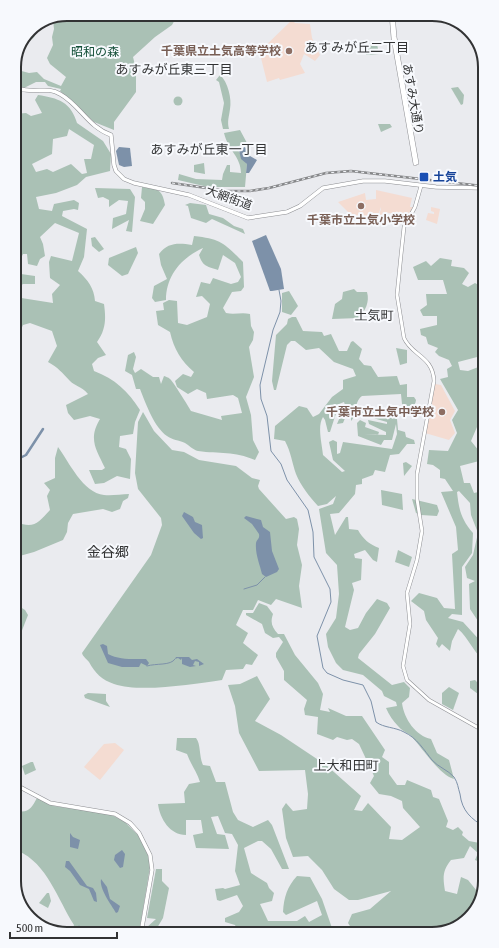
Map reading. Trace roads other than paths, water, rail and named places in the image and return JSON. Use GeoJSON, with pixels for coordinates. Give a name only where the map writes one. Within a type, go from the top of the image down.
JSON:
{"type":"FeatureCollection","features":[{"type":"Feature","properties":{"kind":"main road","name":"あすみ大通り"},"geometry":{"type":"LineString","coordinates":[[392,21],[393,38],[416,163]]}},
{"type":"Feature","properties":{"kind":"main road","name":"大網街道"},"geometry":{"type":"LineString","coordinates":[[21,89],[50,90],[59,93],[94,126],[111,135],[116,172],[124,179],[134,183],[189,195],[245,217],[258,218],[287,212],[300,206],[318,191],[332,185],[374,180],[421,186],[478,188]]}},
{"type":"Feature","properties":{"kind":"main road"},"geometry":{"type":"LineString","coordinates":[[421,186],[415,207],[404,227],[397,295],[405,339],[429,363],[433,372],[434,381],[417,474],[417,500],[422,531],[418,554],[407,593],[410,624],[403,666],[410,684],[428,700],[478,728]]}},
{"type":"Feature","properties":{"kind":"main road"},"geometry":{"type":"LineString","coordinates":[[21,788],[50,802],[115,814],[130,823],[139,832],[150,855],[152,870],[142,927]]}},
{"type":"Feature","properties":{"kind":"water"},"geometry":{"type":"Polygon","coordinates":[[[119,147],[130,148],[132,166],[124,167],[119,165],[116,151],[119,147]]]}},
{"type":"Feature","properties":{"kind":"water"},"geometry":{"type":"Polygon","coordinates":[[[245,147],[250,156],[257,160],[249,173],[246,173],[247,164],[241,159],[239,150],[245,147]]]}},
{"type":"Feature","properties":{"kind":"water"},"geometry":{"type":"Polygon","coordinates":[[[266,235],[281,269],[284,289],[270,291],[252,241],[266,235]]]}},
{"type":"Feature","properties":{"kind":"water"},"geometry":{"type":"Polygon","coordinates":[[[184,512],[193,517],[195,522],[202,525],[203,538],[201,539],[194,533],[182,516],[184,512]]]}},
{"type":"Feature","properties":{"kind":"water"},"geometry":{"type":"Polygon","coordinates":[[[246,516],[261,520],[263,527],[270,532],[272,551],[279,569],[277,572],[266,577],[262,574],[256,551],[256,543],[259,538],[259,534],[252,524],[244,518],[246,516]]]}},
{"type":"Feature","properties":{"kind":"water"},"geometry":{"type":"Polygon","coordinates":[[[103,644],[107,646],[108,654],[112,656],[126,659],[146,659],[149,663],[147,666],[141,663],[139,667],[122,667],[108,663],[100,645],[103,644]]]}},
{"type":"Feature","properties":{"kind":"water"},"geometry":{"type":"Polygon","coordinates":[[[176,657],[189,657],[192,660],[197,659],[204,664],[199,666],[199,662],[195,661],[193,665],[196,666],[190,667],[182,664],[182,658],[181,660],[178,658],[175,659],[176,657]]]}},
{"type":"Feature","properties":{"kind":"water"},"geometry":{"type":"Polygon","coordinates":[[[70,833],[73,837],[80,840],[78,849],[70,847],[70,833]]]}},
{"type":"Feature","properties":{"kind":"water"},"geometry":{"type":"Polygon","coordinates":[[[122,850],[125,854],[123,867],[120,868],[114,860],[115,855],[122,850]]]}},
{"type":"Feature","properties":{"kind":"water"},"geometry":{"type":"Polygon","coordinates":[[[66,861],[69,861],[87,886],[93,888],[96,893],[97,902],[94,901],[89,889],[80,885],[70,871],[65,867],[66,861]]]}},
{"type":"Feature","properties":{"kind":"water"},"geometry":{"type":"Polygon","coordinates":[[[101,879],[107,887],[110,899],[120,906],[118,912],[116,913],[104,892],[101,879]]]}},
{"type":"Feature","properties":{"kind":"waterway"},"geometry":{"type":"LineString","coordinates":[[279,290],[281,301],[280,312],[273,330],[260,385],[261,399],[267,416],[271,451],[281,464],[287,480],[308,510],[313,532],[314,557],[330,589],[331,602],[317,636],[323,668],[327,673],[343,680],[363,685],[371,701],[376,722],[401,730],[409,735],[420,744],[434,762],[452,775],[456,781],[465,810],[471,818],[478,823]]}},
{"type":"Feature","properties":{"kind":"waterway"},"geometry":{"type":"LineString","coordinates":[[21,458],[26,455],[43,429]]}},
{"type":"Feature","properties":{"kind":"waterway"},"geometry":{"type":"LineString","coordinates":[[244,589],[257,585],[265,577]]}},
{"type":"Feature","properties":{"kind":"waterway"},"geometry":{"type":"LineString","coordinates":[[147,666],[167,664],[175,659]]}},
{"type":"Feature","properties":{"kind":"railway"},"geometry":{"type":"LineString","coordinates":[[172,183],[227,191],[250,191],[269,188],[326,173],[351,171],[478,186]]}},
{"type":"Feature","properties":{"kind":"place","name":"千葉県立土気高等学校"},"geometry":{"type":"Point","coordinates":[289,51]}},
{"type":"Feature","properties":{"kind":"place","name":"土気"},"geometry":{"type":"Point","coordinates":[424,177]}},
{"type":"Feature","properties":{"kind":"place","name":"千葉市立土気小学校"},"geometry":{"type":"Point","coordinates":[361,206]}},
{"type":"Feature","properties":{"kind":"place","name":"千葉市立土気中学校"},"geometry":{"type":"Point","coordinates":[442,412]}},
{"type":"Feature","properties":{"kind":"district","name":"あすみが丘二丁目"},"geometry":{"type":"Point","coordinates":[357,47]}},
{"type":"Feature","properties":{"kind":"district","name":"あすみが丘東三丁目"},"geometry":{"type":"Point","coordinates":[174,69]}},
{"type":"Feature","properties":{"kind":"district","name":"あすみが丘東一丁目"},"geometry":{"type":"Point","coordinates":[209,149]}},
{"type":"Feature","properties":{"kind":"district","name":"土気町"},"geometry":{"type":"Point","coordinates":[374,315]}},
{"type":"Feature","properties":{"kind":"district","name":"金谷郷"},"geometry":{"type":"Point","coordinates":[108,552]}},
{"type":"Feature","properties":{"kind":"district","name":"上大和田町"},"geometry":{"type":"Point","coordinates":[346,765]}},
{"type":"Feature","properties":{"kind":"park label","name":"昭和の森"},"geometry":{"type":"Point","coordinates":[95,52]}}]}
